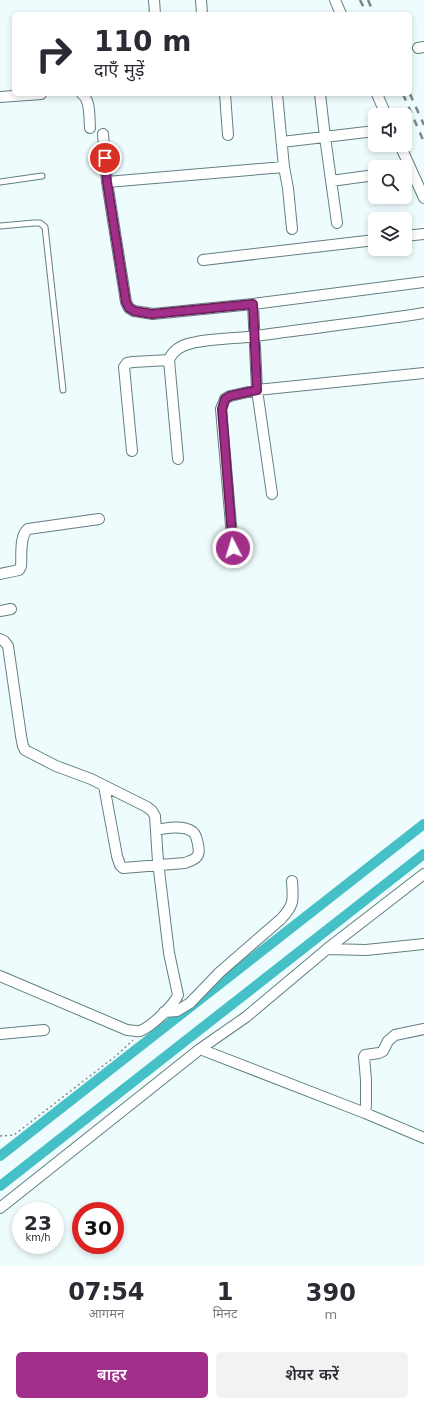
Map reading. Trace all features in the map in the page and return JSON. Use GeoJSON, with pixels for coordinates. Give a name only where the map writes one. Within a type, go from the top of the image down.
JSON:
{"type":"FeatureCollection","features":[{"type":"Feature","properties":{"kind":"street"},"geometry":{"type":"LineString","coordinates":[[154,0],[155,12]]}},
{"type":"Feature","properties":{"kind":"street"},"geometry":{"type":"LineString","coordinates":[[201,0],[202,12]]}},
{"type":"Feature","properties":{"kind":"street"},"geometry":{"type":"LineString","coordinates":[[335,0],[340,12]]}},
{"type":"Feature","properties":{"kind":"street"},"geometry":{"type":"LineString","coordinates":[[0,97],[14,96]]}},
{"type":"Feature","properties":{"kind":"street"},"geometry":{"type":"LineString","coordinates":[[85,96],[88,101],[90,128]]}},
{"type":"Feature","properties":{"kind":"street"},"geometry":{"type":"LineString","coordinates":[[226,96],[228,135]]}},
{"type":"Feature","properties":{"kind":"street"},"geometry":{"type":"LineString","coordinates":[[277,96],[292,229]]}},
{"type":"Feature","properties":{"kind":"street"},"geometry":{"type":"LineString","coordinates":[[320,96],[337,223]]}},
{"type":"Feature","properties":{"kind":"street"},"geometry":{"type":"LineString","coordinates":[[378,96],[383,108]]}},
{"type":"Feature","properties":{"kind":"street"},"geometry":{"type":"LineString","coordinates":[[282,142],[368,132]]}},
{"type":"Feature","properties":{"kind":"street"},"geometry":{"type":"LineString","coordinates":[[103,134],[107,182],[126,302],[129,308],[134,311],[152,314],[253,304],[424,282]]}},
{"type":"Feature","properties":{"kind":"street"},"geometry":{"type":"LineString","coordinates":[[107,182],[284,167]]}},
{"type":"Feature","properties":{"kind":"street"},"geometry":{"type":"LineString","coordinates":[[331,181],[368,176]]}},
{"type":"Feature","properties":{"kind":"street"},"geometry":{"type":"LineString","coordinates":[[412,177],[424,198]]}},
{"type":"Feature","properties":{"kind":"street"},"geometry":{"type":"LineString","coordinates":[[412,235],[424,234]]}},
{"type":"Feature","properties":{"kind":"street"},"geometry":{"type":"LineString","coordinates":[[203,260],[368,241]]}},
{"type":"Feature","properties":{"kind":"street"},"geometry":{"type":"LineString","coordinates":[[253,304],[257,390],[272,494]]}},
{"type":"Feature","properties":{"kind":"street"},"geometry":{"type":"LineString","coordinates":[[178,459],[169,360],[172,353],[179,348],[192,343],[424,314]]}},
{"type":"Feature","properties":{"kind":"street"},"geometry":{"type":"LineString","coordinates":[[132,451],[124,367],[133,362],[169,360]]}},
{"type":"Feature","properties":{"kind":"street"},"geometry":{"type":"LineString","coordinates":[[233,548],[222,409],[225,399],[230,396],[257,390],[424,373]]}},
{"type":"Feature","properties":{"kind":"street"},"geometry":{"type":"LineString","coordinates":[[0,574],[18,570],[21,566],[23,539],[25,532],[28,529],[99,519]]}},
{"type":"Feature","properties":{"kind":"street"},"geometry":{"type":"LineString","coordinates":[[0,611],[11,609]]}},
{"type":"Feature","properties":{"kind":"street"},"geometry":{"type":"LineString","coordinates":[[0,639],[8,646],[21,736],[25,750],[56,766],[91,779],[152,811],[155,816],[158,866],[169,954],[178,995],[172,1005],[145,1028],[138,1031],[128,1030],[0,976]]}},
{"type":"Feature","properties":{"kind":"street"},"geometry":{"type":"LineString","coordinates":[[104,786],[116,856],[123,868],[130,869],[185,863],[193,860],[199,854],[197,836],[193,832],[180,828],[156,830]]}},
{"type":"Feature","properties":{"kind":"street"},"geometry":{"type":"LineString","coordinates":[[0,1208],[200,1049],[246,1017],[327,949],[424,874]]}},
{"type":"Feature","properties":{"kind":"street"},"geometry":{"type":"LineString","coordinates":[[164,1012],[177,1010],[190,1003],[220,972],[281,919],[293,902],[292,881]]}},
{"type":"Feature","properties":{"kind":"street"},"geometry":{"type":"LineString","coordinates":[[327,949],[366,950],[424,944]]}},
{"type":"Feature","properties":{"kind":"street"},"geometry":{"type":"LineString","coordinates":[[365,1113],[366,1080],[364,1057],[366,1055],[383,1051],[388,1040],[395,1035],[424,1029]]}},
{"type":"Feature","properties":{"kind":"street"},"geometry":{"type":"LineString","coordinates":[[0,1034],[44,1030]]}},
{"type":"Feature","properties":{"kind":"street"},"geometry":{"type":"LineString","coordinates":[[200,1049],[365,1113],[424,1138]]}},
{"type":"Feature","properties":{"kind":"lane"},"geometry":{"type":"LineString","coordinates":[[0,182],[42,176]]}},
{"type":"Feature","properties":{"kind":"lane"},"geometry":{"type":"LineString","coordinates":[[0,226],[40,223],[45,227],[63,390]]}},
{"type":"Feature","properties":{"kind":"path"},"geometry":{"type":"LineString","coordinates":[[0,1136],[14,1135],[117,1055],[132,1041],[138,1031]]}},
{"type":"Feature","properties":{"kind":"waterway"},"geometry":{"type":"LineString","coordinates":[[0,1156],[424,824]]}},
{"type":"Feature","properties":{"kind":"waterway"},"geometry":{"type":"LineString","coordinates":[[0,1186],[424,854]]}},
{"type":"Feature","properties":{"kind":"railway"},"geometry":{"type":"LineString","coordinates":[[360,0],[366,12]]}},
{"type":"Feature","properties":{"kind":"railway"},"geometry":{"type":"LineString","coordinates":[[368,0],[373,12]]}},
{"type":"Feature","properties":{"kind":"railway"},"geometry":{"type":"LineString","coordinates":[[404,96],[424,142]]}},
{"type":"Feature","properties":{"kind":"railway"},"geometry":{"type":"LineString","coordinates":[[411,96],[424,125]]}},
{"type":"Feature","properties":{"kind":"route"},"geometry":{"type":"LineString","coordinates":[[105,158],[118,259],[124,294],[129,308],[134,311],[152,314],[253,304],[257,390],[230,396],[225,399],[222,404],[233,548]]}}]}
